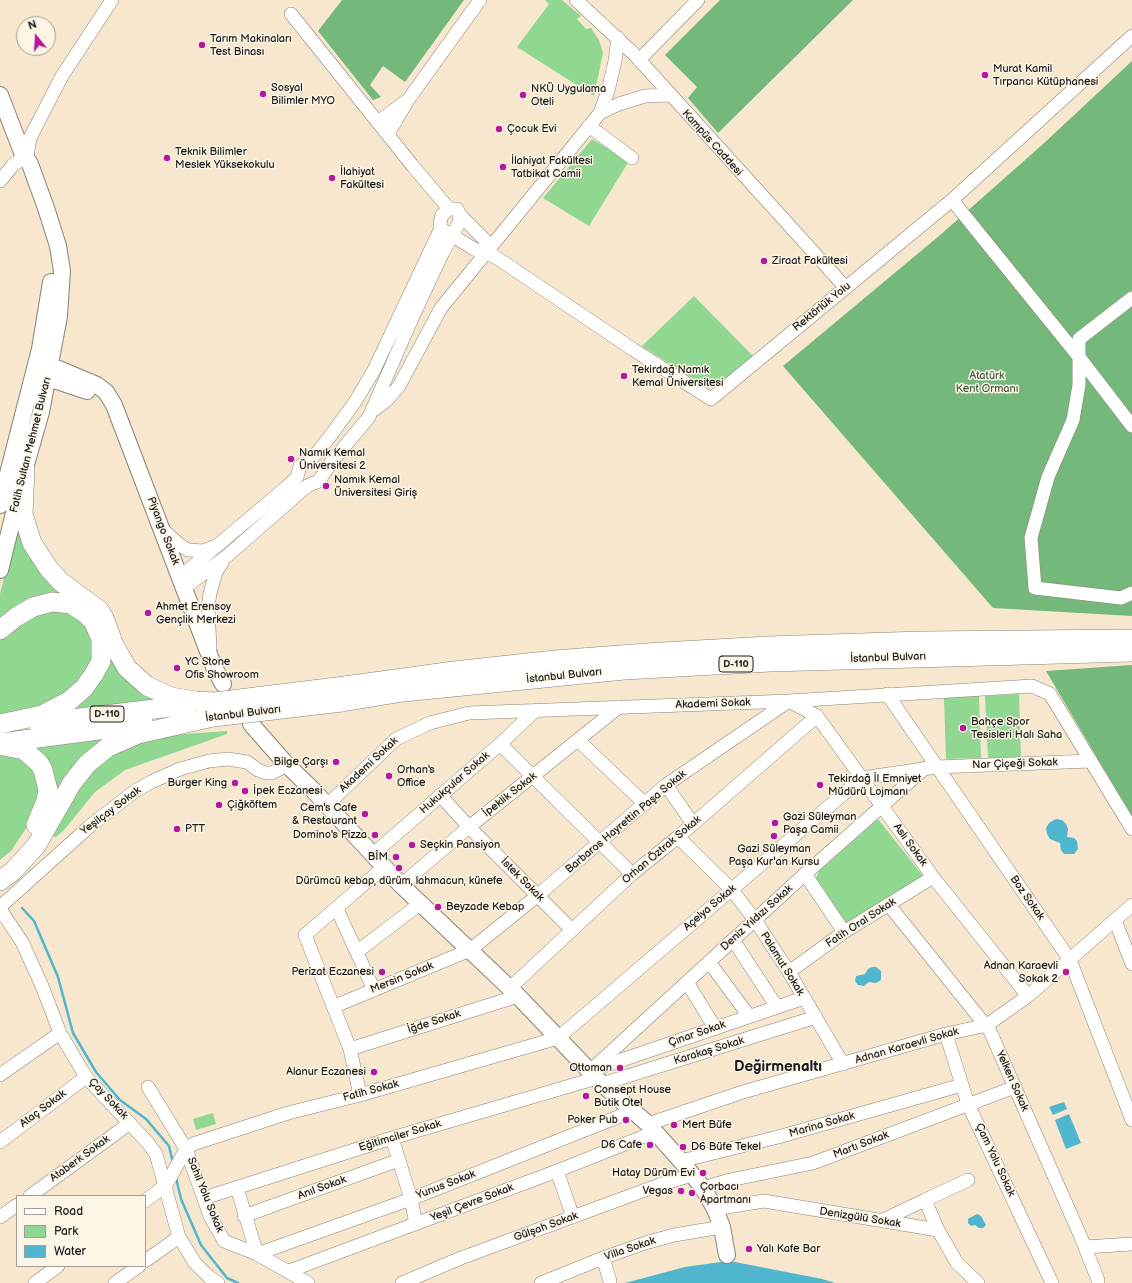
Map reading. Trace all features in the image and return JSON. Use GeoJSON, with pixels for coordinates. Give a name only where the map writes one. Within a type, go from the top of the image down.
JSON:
{"type":"FeatureCollection","features":[{"type":"Feature","properties":{"kind":"highway"},"geometry":{"type":"LineString","coordinates":[[25,468],[23,514],[32,543],[49,569],[61,582],[99,610],[104,618],[114,646],[127,668],[147,686],[171,697],[196,701],[214,710]]}},
{"type":"Feature","properties":{"kind":"highway"},"geometry":{"type":"LineString","coordinates":[[0,630],[20,614],[33,607],[52,602],[71,604],[86,614],[93,621],[101,639],[102,654],[101,661],[94,674],[84,688],[69,701],[42,715],[0,724]]}},
{"type":"Feature","properties":{"kind":"highway","name":"İstanbul Bulvarı"},"geometry":{"type":"LineString","coordinates":[[0,744],[214,710],[343,694],[454,671],[646,653],[861,643],[1132,639]]}},
{"type":"Feature","properties":{"kind":"highway","name":"İstanbul Bulvarı"},"geometry":{"type":"LineString","coordinates":[[343,694],[403,692],[624,670],[778,662],[1132,652]]}},
{"type":"Feature","properties":{"kind":"highway"},"geometry":{"type":"LineString","coordinates":[[0,881],[13,871],[36,846],[72,783],[87,764],[108,747],[138,734],[214,710]]}},
{"type":"Feature","properties":{"kind":"highway","name":"İstanbul Bulvarı"},"geometry":{"type":"LineString","coordinates":[[0,728],[214,710]]}},
{"type":"Feature","properties":{"kind":"highway"},"geometry":{"type":"LineString","coordinates":[[0,744],[24,750],[31,755],[44,770],[48,790],[40,819],[29,837],[12,858],[0,866]]}},
{"type":"Feature","properties":{"kind":"main road"},"geometry":{"type":"LineString","coordinates":[[0,95],[47,241],[51,262],[50,297],[44,372]]}},
{"type":"Feature","properties":{"kind":"main road"},"geometry":{"type":"LineString","coordinates":[[0,113],[19,151]]}},
{"type":"Feature","properties":{"kind":"main road","name":"Piyango Sokak"},"geometry":{"type":"LineString","coordinates":[[44,372],[97,385],[106,392],[114,405],[223,684]]}},
{"type":"Feature","properties":{"kind":"main road","name":"Fatih Sultan Mehmet Bulvarı"},"geometry":{"type":"LineString","coordinates":[[0,570],[25,468],[41,412],[44,372]]}},
{"type":"Feature","properties":{"kind":"main road","name":"Fatih Sultan Mehmet Bulvarı"},"geometry":{"type":"LineString","coordinates":[[1,499],[44,372]]}},
{"type":"Feature","properties":{"kind":"main road"},"geometry":{"type":"LineString","coordinates":[[251,724],[287,765],[327,805],[401,885],[514,992],[596,1077],[652,1128],[702,1188],[715,1210],[722,1227],[727,1255]]}},
{"type":"Feature","properties":{"kind":"street"},"geometry":{"type":"LineString","coordinates":[[19,151],[30,138],[62,76],[112,0]]}},
{"type":"Feature","properties":{"kind":"street"},"geometry":{"type":"LineString","coordinates":[[388,134],[408,100],[480,0]]}},
{"type":"Feature","properties":{"kind":"street","name":"Kampüs Caddesi"},"geometry":{"type":"LineString","coordinates":[[576,0],[618,38],[639,60],[669,95],[846,288]]}},
{"type":"Feature","properties":{"kind":"street"},"geometry":{"type":"LineString","coordinates":[[639,60],[698,0]]}},
{"type":"Feature","properties":{"kind":"street"},"geometry":{"type":"LineString","coordinates":[[291,14],[388,134],[489,249]]}},
{"type":"Feature","properties":{"kind":"street","name":"Rektörlük Yolu"},"geometry":{"type":"LineString","coordinates":[[489,249],[494,256],[634,350],[711,398],[952,200],[1132,36]]}},
{"type":"Feature","properties":{"kind":"street"},"geometry":{"type":"LineString","coordinates":[[182,582],[227,556],[307,486],[320,481],[323,474],[372,412],[386,401],[399,386],[441,308],[600,113],[608,91],[615,61],[618,38]]}},
{"type":"Feature","properties":{"kind":"street"},"geometry":{"type":"LineString","coordinates":[[600,113],[619,104],[646,96],[669,95]]}},
{"type":"Feature","properties":{"kind":"street"},"geometry":{"type":"LineString","coordinates":[[378,122],[408,100]]}},
{"type":"Feature","properties":{"kind":"street"},"geometry":{"type":"LineString","coordinates":[[0,181],[13,164],[47,104]]}},
{"type":"Feature","properties":{"kind":"street"},"geometry":{"type":"LineString","coordinates":[[589,126],[632,158]]}},
{"type":"Feature","properties":{"kind":"street"},"geometry":{"type":"LineString","coordinates":[[952,200],[1079,357],[1132,426]]}},
{"type":"Feature","properties":{"kind":"street"},"geometry":{"type":"LineString","coordinates":[[182,582],[223,541],[297,477],[300,466],[315,456],[355,402],[377,364],[447,232],[459,223],[455,212]]}},
{"type":"Feature","properties":{"kind":"street"},"geometry":{"type":"LineString","coordinates":[[455,212],[442,215],[440,223],[447,232],[474,249],[489,249]]}},
{"type":"Feature","properties":{"kind":"street"},"geometry":{"type":"LineString","coordinates":[[372,412],[447,232]]}},
{"type":"Feature","properties":{"kind":"street"},"geometry":{"type":"LineString","coordinates":[[1132,298],[1078,340],[1079,385],[1073,420],[1048,477],[1031,538],[1036,588],[1122,598],[1132,593]]}},
{"type":"Feature","properties":{"kind":"street"},"geometry":{"type":"LineString","coordinates":[[355,402],[372,412]]}},
{"type":"Feature","properties":{"kind":"street"},"geometry":{"type":"LineString","coordinates":[[310,459],[320,464],[323,474]]}},
{"type":"Feature","properties":{"kind":"street"},"geometry":{"type":"LineString","coordinates":[[297,477],[301,483],[307,486]]}},
{"type":"Feature","properties":{"kind":"street"},"geometry":{"type":"LineString","coordinates":[[162,529],[180,545],[195,552],[209,549],[223,541]]}},
{"type":"Feature","properties":{"kind":"street"},"geometry":{"type":"LineString","coordinates":[[212,658],[208,608],[210,593],[216,572],[227,556]]}},
{"type":"Feature","properties":{"kind":"street","name":"Akademi Sokak"},"geometry":{"type":"LineString","coordinates":[[327,805],[392,742],[413,730],[448,718],[469,713],[789,701],[1032,686],[1042,689],[1050,694],[1091,761]]}},
{"type":"Feature","properties":{"kind":"street","name":"Boz Sokak"},"geometry":{"type":"LineString","coordinates":[[887,694],[931,768],[1070,960],[1132,1120]]}},
{"type":"Feature","properties":{"kind":"street","name":"Aslı Sokak"},"geometry":{"type":"LineString","coordinates":[[789,701],[817,716],[933,877],[1028,996]]}},
{"type":"Feature","properties":{"kind":"street","name":"Barbaros Hayrettin Paşa Sokak"},"geometry":{"type":"LineString","coordinates":[[470,950],[537,896],[666,786],[789,701]]}},
{"type":"Feature","properties":{"kind":"street","name":"İpeklik Sokak"},"geometry":{"type":"LineString","coordinates":[[401,885],[469,827],[619,707]]}},
{"type":"Feature","properties":{"kind":"street","name":"Hukukçular Sokak"},"geometry":{"type":"LineString","coordinates":[[372,855],[500,744],[536,710]]}},
{"type":"Feature","properties":{"kind":"street","name":"Orhan Öztrak Sokak"},"geometry":{"type":"LineString","coordinates":[[514,992],[571,929],[632,874],[678,837],[817,716]]}},
{"type":"Feature","properties":{"kind":"street"},"geometry":{"type":"LineString","coordinates":[[578,740],[645,804]]}},
{"type":"Feature","properties":{"kind":"street"},"geometry":{"type":"LineString","coordinates":[[500,744],[632,874]]}},
{"type":"Feature","properties":{"kind":"street","name":"Yeşilçay Sokak"},"geometry":{"type":"LineString","coordinates":[[0,908],[90,826],[135,791],[151,782],[180,769],[209,761],[228,759],[247,762],[258,770],[266,773],[272,773],[287,765]]}},
{"type":"Feature","properties":{"kind":"street"},"geometry":{"type":"LineString","coordinates":[[1091,761],[1132,829]]}},
{"type":"Feature","properties":{"kind":"street","name":"Nar Çiçeği Sokak"},"geometry":{"type":"LineString","coordinates":[[862,778],[931,768],[1091,761]]}},
{"type":"Feature","properties":{"kind":"street","name":"Deniz Yıldızı Sokak"},"geometry":{"type":"LineString","coordinates":[[596,1077],[687,982],[732,940],[882,807],[931,768]]}},
{"type":"Feature","properties":{"kind":"street","name":"Açelya Sokak"},"geometry":{"type":"LineString","coordinates":[[558,1038],[862,778]]}},
{"type":"Feature","properties":{"kind":"street"},"geometry":{"type":"LineString","coordinates":[[666,786],[693,824]]}},
{"type":"Feature","properties":{"kind":"street","name":"İstek Sokak"},"geometry":{"type":"LineString","coordinates":[[440,796],[571,929]]}},
{"type":"Feature","properties":{"kind":"street","name":"Palamut Sokak"},"geometry":{"type":"LineString","coordinates":[[678,837],[732,890],[755,920],[789,972],[843,1064]]}},
{"type":"Feature","properties":{"kind":"street"},"geometry":{"type":"LineString","coordinates":[[360,1095],[350,1049],[335,1006],[305,935],[384,867]]}},
{"type":"Feature","properties":{"kind":"street"},"geometry":{"type":"LineString","coordinates":[[805,874],[844,932]]}},
{"type":"Feature","properties":{"kind":"street","name":"Fatih Oral Sokak"},"geometry":{"type":"LineString","coordinates":[[789,972],[844,932],[933,877]]}},
{"type":"Feature","properties":{"kind":"street"},"geometry":{"type":"LineString","coordinates":[[358,952],[421,903]]}},
{"type":"Feature","properties":{"kind":"street","name":"Yelken Sokak"},"geometry":{"type":"LineString","coordinates":[[889,905],[987,1025],[1085,1247],[1098,1280]]}},
{"type":"Feature","properties":{"kind":"street","name":"Adnan Karaevli Sokak"},"geometry":{"type":"LineString","coordinates":[[652,1128],[743,1092],[946,1034],[987,1025],[1028,996],[1132,906]]}},
{"type":"Feature","properties":{"kind":"street","name":"Çay Sokak"},"geometry":{"type":"LineString","coordinates":[[0,908],[22,942],[42,986],[60,1033],[86,1076],[106,1100],[130,1123],[156,1154],[166,1185],[179,1237],[195,1263],[210,1281]]}},
{"type":"Feature","properties":{"kind":"street"},"geometry":{"type":"LineString","coordinates":[[337,909],[358,952],[374,990]]}},
{"type":"Feature","properties":{"kind":"street"},"geometry":{"type":"LineString","coordinates":[[1115,920],[1132,964]]}},
{"type":"Feature","properties":{"kind":"street"},"geometry":{"type":"LineString","coordinates":[[732,940],[777,1007]]}},
{"type":"Feature","properties":{"kind":"street","name":"Mersin Sokak"},"geometry":{"type":"LineString","coordinates":[[335,1006],[470,950]]}},
{"type":"Feature","properties":{"kind":"street"},"geometry":{"type":"LineString","coordinates":[[709,962],[749,1016]]}},
{"type":"Feature","properties":{"kind":"street"},"geometry":{"type":"LineString","coordinates":[[687,982],[715,1028]]}},
{"type":"Feature","properties":{"kind":"street","name":"İğde Sokak"},"geometry":{"type":"LineString","coordinates":[[350,1049],[514,992]]}},
{"type":"Feature","properties":{"kind":"street","name":"Çınar Sokak"},"geometry":{"type":"LineString","coordinates":[[596,1077],[715,1028],[804,998]]}},
{"type":"Feature","properties":{"kind":"street","name":"Karakaş Sokak"},"geometry":{"type":"LineString","coordinates":[[596,1077],[816,1017]]}},
{"type":"Feature","properties":{"kind":"street"},"geometry":{"type":"LineString","coordinates":[[0,1075],[60,1033]]}},
{"type":"Feature","properties":{"kind":"street","name":"Çam Yolu Sokak"},"geometry":{"type":"LineString","coordinates":[[946,1034],[968,1104],[1052,1283]]}},
{"type":"Feature","properties":{"kind":"street","name":"Fatih Sokak"},"geometry":{"type":"LineString","coordinates":[[186,1149],[193,1144],[219,1134],[288,1113],[360,1095],[558,1038]]}},
{"type":"Feature","properties":{"kind":"street","name":"Ataç Sokak"},"geometry":{"type":"LineString","coordinates":[[0,1142],[86,1076]]}},
{"type":"Feature","properties":{"kind":"street","name":"Eğitimciler Sokak"},"geometry":{"type":"LineString","coordinates":[[204,1198],[392,1138],[596,1077]]}},
{"type":"Feature","properties":{"kind":"street","name":"Marina Sokak"},"geometry":{"type":"LineString","coordinates":[[681,1161],[778,1138],[962,1085]]}},
{"type":"Feature","properties":{"kind":"street","name":"Sahil Yolu Sokak"},"geometry":{"type":"LineString","coordinates":[[148,1087],[186,1149],[210,1216],[224,1242],[257,1254],[308,1283]]}},
{"type":"Feature","properties":{"kind":"street","name":"Martı Sokak"},"geometry":{"type":"LineString","coordinates":[[702,1188],[730,1180],[813,1163],[1015,1087]]}},
{"type":"Feature","properties":{"kind":"street","name":"Yunus Sokak"},"geometry":{"type":"LineString","coordinates":[[257,1254],[411,1198],[633,1111]]}},
{"type":"Feature","properties":{"kind":"street","name":"Ataberk Sokak"},"geometry":{"type":"LineString","coordinates":[[31,1195],[130,1123]]}},
{"type":"Feature","properties":{"kind":"street","name":"Yeşil Çevre Sokak"},"geometry":{"type":"LineString","coordinates":[[289,1271],[557,1171],[652,1128]]}},
{"type":"Feature","properties":{"kind":"street"},"geometry":{"type":"LineString","coordinates":[[392,1138],[411,1198],[416,1224]]}},
{"type":"Feature","properties":{"kind":"street"},"geometry":{"type":"LineString","coordinates":[[146,1199],[166,1185],[186,1149]]}},
{"type":"Feature","properties":{"kind":"street","name":"Anıl Sokak"},"geometry":{"type":"LineString","coordinates":[[244,1216],[399,1160]]}},
{"type":"Feature","properties":{"kind":"street"},"geometry":{"type":"LineString","coordinates":[[557,1171],[573,1217]]}},
{"type":"Feature","properties":{"kind":"street","name":"Gülşah Sokak"},"geometry":{"type":"LineString","coordinates":[[402,1283],[461,1258],[692,1175]]}},
{"type":"Feature","properties":{"kind":"street"},"geometry":{"type":"LineString","coordinates":[[881,1221],[968,1180]]}},
{"type":"Feature","properties":{"kind":"street"},"geometry":{"type":"LineString","coordinates":[[237,1188],[244,1216],[257,1254]]}},
{"type":"Feature","properties":{"kind":"street"},"geometry":{"type":"LineString","coordinates":[[925,1200],[938,1230],[957,1262],[978,1283]]}},
{"type":"Feature","properties":{"kind":"street","name":"Denizgülü Sokak"},"geometry":{"type":"LineString","coordinates":[[715,1210],[764,1201],[938,1230]]}},
{"type":"Feature","properties":{"kind":"street"},"geometry":{"type":"LineString","coordinates":[[0,1217],[16,1206]]}},
{"type":"Feature","properties":{"kind":"street","name":"Villa Sokak"},"geometry":{"type":"LineString","coordinates":[[542,1283],[603,1258],[674,1235],[722,1227]]}},
{"type":"Feature","properties":{"kind":"street"},"geometry":{"type":"LineString","coordinates":[[146,1260],[179,1237]]}},
{"type":"Feature","properties":{"kind":"street"},"geometry":{"type":"LineString","coordinates":[[1085,1247],[1132,1244]]}},
{"type":"Feature","properties":{"kind":"street"},"geometry":{"type":"LineString","coordinates":[[603,1258],[610,1281]]}},
{"type":"Feature","properties":{"kind":"street"},"geometry":{"type":"LineString","coordinates":[[35,1283],[57,1267]]}},
{"type":"Feature","properties":{"kind":"street"},"geometry":{"type":"LineString","coordinates":[[115,1283],[138,1267]]}},
{"type":"Feature","properties":{"kind":"green space"},"geometry":{"type":"Polygon","coordinates":[[[342,0],[464,0],[405,82],[383,66],[370,85],[381,97],[373,100],[318,31],[342,0]]]}},
{"type":"Feature","properties":{"kind":"green space"},"geometry":{"type":"Polygon","coordinates":[[[545,0],[562,0],[581,16],[577,19],[586,29],[591,28],[599,40],[603,53],[594,96],[517,47],[549,4],[545,0]]]}},
{"type":"Feature","properties":{"kind":"green space"},"geometry":{"type":"Polygon","coordinates":[[[720,0],[853,0],[718,133],[688,98],[697,87],[665,55],[720,0]]]}},
{"type":"Feature","properties":{"kind":"green space","name":"Atatürk Kent Ormanı"},"geometry":{"type":"Polygon","coordinates":[[[1132,61],[1132,616],[993,608],[783,366],[939,236],[1042,145],[1132,61]]]}},
{"type":"Feature","properties":{"kind":"green space"},"geometry":{"type":"Polygon","coordinates":[[[592,139],[629,161],[589,226],[543,198],[592,139]]]}},
{"type":"Feature","properties":{"kind":"green space"},"geometry":{"type":"Polygon","coordinates":[[[694,296],[754,357],[718,387],[706,387],[642,346],[694,296]]]}},
{"type":"Feature","properties":{"kind":"green space"},"geometry":{"type":"Polygon","coordinates":[[[15,531],[22,534],[75,598],[14,607],[0,618],[0,594],[15,531]]]}},
{"type":"Feature","properties":{"kind":"green space"},"geometry":{"type":"Polygon","coordinates":[[[42,609],[78,615],[96,642],[89,673],[57,702],[0,716],[0,639],[42,609]]]}},
{"type":"Feature","properties":{"kind":"green space"},"geometry":{"type":"Polygon","coordinates":[[[106,653],[163,700],[62,712],[106,653]]]}},
{"type":"Feature","properties":{"kind":"green space"},"geometry":{"type":"Polygon","coordinates":[[[1132,665],[1132,817],[1046,671],[1132,665]]]}},
{"type":"Feature","properties":{"kind":"green space","name":"Bahçe Spor Tesisleri Halı Saha"},"geometry":{"type":"Polygon","coordinates":[[[1019,694],[1021,757],[988,758],[985,696],[1019,694]]]}},
{"type":"Feature","properties":{"kind":"green space","name":"Bahçe Spor Tesisleri Halı Saha"},"geometry":{"type":"Polygon","coordinates":[[[979,696],[981,758],[946,759],[944,697],[979,696]]]}},
{"type":"Feature","properties":{"kind":"green space"},"geometry":{"type":"Polygon","coordinates":[[[227,731],[227,734],[125,770],[95,792],[64,830],[56,837],[53,836],[72,794],[109,754],[158,736],[227,731]]]}},
{"type":"Feature","properties":{"kind":"green space"},"geometry":{"type":"Polygon","coordinates":[[[115,735],[54,807],[27,745],[115,735]]]}},
{"type":"Feature","properties":{"kind":"green space"},"geometry":{"type":"Polygon","coordinates":[[[0,754],[27,758],[43,782],[29,824],[11,851],[0,860],[0,754]]]}},
{"type":"Feature","properties":{"kind":"green space"},"geometry":{"type":"Polygon","coordinates":[[[878,819],[923,876],[846,923],[816,878],[819,871],[878,819]]]}},
{"type":"Feature","properties":{"kind":"green space"},"geometry":{"type":"Polygon","coordinates":[[[213,1113],[216,1124],[196,1130],[193,1119],[213,1113]]]}},
{"type":"Feature","properties":{"kind":"water"},"geometry":{"type":"Polygon","coordinates":[[[1056,819],[1062,820],[1066,824],[1068,829],[1067,837],[1074,838],[1077,841],[1078,849],[1074,854],[1064,854],[1061,850],[1060,843],[1050,839],[1047,834],[1046,828],[1049,823],[1056,819]]]}},
{"type":"Feature","properties":{"kind":"water"},"geometry":{"type":"Polygon","coordinates":[[[876,967],[881,971],[881,980],[876,983],[869,982],[864,986],[858,985],[855,981],[856,976],[865,974],[868,969],[876,967]]]}},
{"type":"Feature","properties":{"kind":"water"},"geometry":{"type":"Polygon","coordinates":[[[1064,1102],[1067,1109],[1053,1115],[1049,1107],[1064,1102]]]}},
{"type":"Feature","properties":{"kind":"water"},"geometry":{"type":"Polygon","coordinates":[[[1069,1114],[1081,1143],[1066,1149],[1055,1120],[1069,1114]]]}},
{"type":"Feature","properties":{"kind":"water"},"geometry":{"type":"Polygon","coordinates":[[[977,1214],[981,1216],[986,1225],[983,1228],[979,1228],[975,1225],[971,1226],[968,1223],[968,1219],[977,1214]]]}},
{"type":"Feature","properties":{"kind":"water"},"geometry":{"type":"Polygon","coordinates":[[[721,1262],[735,1262],[822,1279],[835,1283],[625,1283],[685,1267],[721,1262]]]}},
{"type":"Feature","properties":{"kind":"waterway"},"geometry":{"type":"LineString","coordinates":[[22,908],[34,921],[58,977],[73,1033],[96,1072],[120,1100],[146,1119],[169,1146],[173,1163]]}},
{"type":"Feature","properties":{"kind":"waterway"},"geometry":{"type":"LineString","coordinates":[[176,1178],[181,1199],[201,1245],[227,1278],[238,1283]]}},
{"type":"Feature","properties":{"kind":"place","name":"Tarım Makinaları Test Binası"},"geometry":{"type":"Point","coordinates":[202,45]}},
{"type":"Feature","properties":{"kind":"place","name":"Murat Kamil Tırpancı Kütüphanesi"},"geometry":{"type":"Point","coordinates":[985,75]}},
{"type":"Feature","properties":{"kind":"place","name":"Sosyal Bilimler MYO"},"geometry":{"type":"Point","coordinates":[263,94]}},
{"type":"Feature","properties":{"kind":"place","name":"NKÜ Uygulama Oteli"},"geometry":{"type":"Point","coordinates":[523,95]}},
{"type":"Feature","properties":{"kind":"place","name":"Çocuk Evi"},"geometry":{"type":"Point","coordinates":[499,129]}},
{"type":"Feature","properties":{"kind":"place","name":"Teknik Bilimler Meslek Yüksekokulu"},"geometry":{"type":"Point","coordinates":[167,158]}},
{"type":"Feature","properties":{"kind":"place","name":"İlahiyat Fakültesi Tatbikat Camii"},"geometry":{"type":"Point","coordinates":[503,167]}},
{"type":"Feature","properties":{"kind":"place","name":"İlahiyat Fakültesi"},"geometry":{"type":"Point","coordinates":[332,178]}},
{"type":"Feature","properties":{"kind":"place","name":"Ziraat Fakültesi"},"geometry":{"type":"Point","coordinates":[764,261]}},
{"type":"Feature","properties":{"kind":"place","name":"Tekirdağ Namık Kemal Üniversitesi"},"geometry":{"type":"Point","coordinates":[624,376]}},
{"type":"Feature","properties":{"kind":"place","name":"Namık Kemal Üniversitesi 2"},"geometry":{"type":"Point","coordinates":[291,459]}},
{"type":"Feature","properties":{"kind":"place","name":"Namık Kemal Üniversitesi Giriş"},"geometry":{"type":"Point","coordinates":[326,486]}},
{"type":"Feature","properties":{"kind":"place","name":"Ahmet Erensoy Gençlik Merkezi"},"geometry":{"type":"Point","coordinates":[148,613]}},
{"type":"Feature","properties":{"kind":"place","name":"YC Stone Ofis Showroom"},"geometry":{"type":"Point","coordinates":[177,668]}},
{"type":"Feature","properties":{"kind":"place","name":"Bahçe Spor Tesisleri Halı Saha"},"geometry":{"type":"Point","coordinates":[963,728]}},
{"type":"Feature","properties":{"kind":"place","name":"Bilge Çarşı"},"geometry":{"type":"Point","coordinates":[336,762]}},
{"type":"Feature","properties":{"kind":"place","name":"Orhan's Office"},"geometry":{"type":"Point","coordinates":[389,776]}},
{"type":"Feature","properties":{"kind":"place","name":"Burger King"},"geometry":{"type":"Point","coordinates":[235,783]}},
{"type":"Feature","properties":{"kind":"place","name":"Tekirdağ İl Emniyet Müdürü Lojmanı"},"geometry":{"type":"Point","coordinates":[820,785]}},
{"type":"Feature","properties":{"kind":"place","name":"İpek Eczanesi"},"geometry":{"type":"Point","coordinates":[245,791]}},
{"type":"Feature","properties":{"kind":"place","name":"Çiğköftem"},"geometry":{"type":"Point","coordinates":[219,805]}},
{"type":"Feature","properties":{"kind":"place","name":"Cem's Cafe & Restaurant"},"geometry":{"type":"Point","coordinates":[365,814]}},
{"type":"Feature","properties":{"kind":"place","name":"Gazi Süleyman Paşa Camii"},"geometry":{"type":"Point","coordinates":[775,823]}},
{"type":"Feature","properties":{"kind":"place","name":"PTT"},"geometry":{"type":"Point","coordinates":[177,829]}},
{"type":"Feature","properties":{"kind":"place","name":"Domino's Pizza"},"geometry":{"type":"Point","coordinates":[375,835]}},
{"type":"Feature","properties":{"kind":"place","name":"Gazi Süleyman Paşa Kur'an Kursu"},"geometry":{"type":"Point","coordinates":[774,836]}},
{"type":"Feature","properties":{"kind":"place","name":"Seçkin Pansiyon"},"geometry":{"type":"Point","coordinates":[412,845]}},
{"type":"Feature","properties":{"kind":"place","name":"BİM"},"geometry":{"type":"Point","coordinates":[396,857]}},
{"type":"Feature","properties":{"kind":"place","name":"Dürümcü kebap, dürüm, lahmacun, künefe"},"geometry":{"type":"Point","coordinates":[399,868]}},
{"type":"Feature","properties":{"kind":"place","name":"Beyzade Kebap"},"geometry":{"type":"Point","coordinates":[438,907]}},
{"type":"Feature","properties":{"kind":"place","name":"Perizat Eczanesi"},"geometry":{"type":"Point","coordinates":[382,972]}},
{"type":"Feature","properties":{"kind":"place","name":"Adnan Karaevli Sokak 2"},"geometry":{"type":"Point","coordinates":[1066,972]}},
{"type":"Feature","properties":{"kind":"place","name":"Ottoman"},"geometry":{"type":"Point","coordinates":[620,1068]}},
{"type":"Feature","properties":{"kind":"place","name":"Alanur Eczanesi"},"geometry":{"type":"Point","coordinates":[374,1072]}},
{"type":"Feature","properties":{"kind":"place","name":"Consept House Butik Otel"},"geometry":{"type":"Point","coordinates":[586,1096]}},
{"type":"Feature","properties":{"kind":"place","name":"Poker Pub"},"geometry":{"type":"Point","coordinates":[626,1120]}},
{"type":"Feature","properties":{"kind":"place","name":"Mert Büfe"},"geometry":{"type":"Point","coordinates":[674,1125]}},
{"type":"Feature","properties":{"kind":"place","name":"D6 Cafe"},"geometry":{"type":"Point","coordinates":[650,1145]}},
{"type":"Feature","properties":{"kind":"place","name":"D6 Büfe Tekel"},"geometry":{"type":"Point","coordinates":[683,1147]}},
{"type":"Feature","properties":{"kind":"place","name":"Hatay Dürüm Evi"},"geometry":{"type":"Point","coordinates":[703,1173]}},
{"type":"Feature","properties":{"kind":"place","name":"Vegas"},"geometry":{"type":"Point","coordinates":[681,1191]}},
{"type":"Feature","properties":{"kind":"place","name":"Çorbacı Apartmanı"},"geometry":{"type":"Point","coordinates":[692,1193]}},
{"type":"Feature","properties":{"kind":"place","name":"Yalı Kafe Bar"},"geometry":{"type":"Point","coordinates":[749,1249]}},
{"type":"Feature","properties":{"kind":"district","name":"Değirmenaltı"},"geometry":{"type":"Point","coordinates":[778,1067]}}]}
